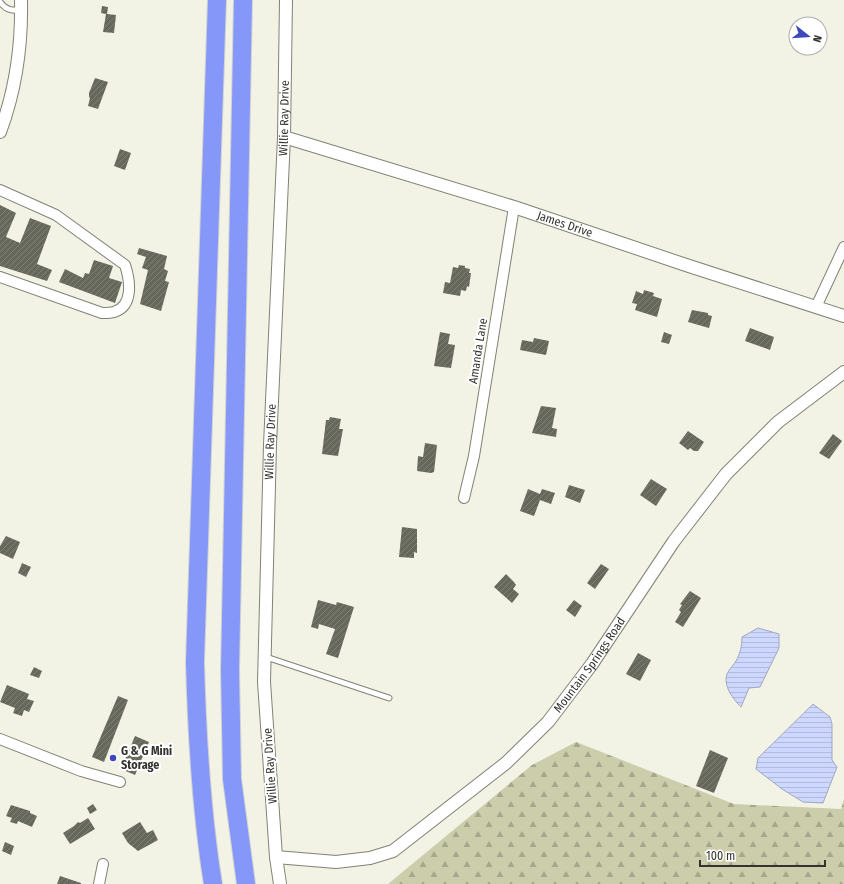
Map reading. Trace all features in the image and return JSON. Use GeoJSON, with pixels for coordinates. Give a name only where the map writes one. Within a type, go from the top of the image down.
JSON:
{"type":"FeatureCollection","features":[{"type":"Feature","properties":{"kind":"highway"},"geometry":{"type":"LineString","coordinates":[[213,884],[204,828],[198,744],[195,662],[217,0]]}},
{"type":"Feature","properties":{"kind":"highway"},"geometry":{"type":"LineString","coordinates":[[243,0],[230,670],[232,779],[246,884]]}},
{"type":"Feature","properties":{"kind":"street","name":"Willie Ray Drive"},"geometry":{"type":"LineString","coordinates":[[280,884],[276,858],[264,682],[270,445],[284,137],[286,0]]}},
{"type":"Feature","properties":{"kind":"street"},"geometry":{"type":"LineString","coordinates":[[0,132],[9,106],[18,64],[21,5]]}},
{"type":"Feature","properties":{"kind":"street","name":"James Drive"},"geometry":{"type":"LineString","coordinates":[[284,137],[514,207],[844,316]]}},
{"type":"Feature","properties":{"kind":"street"},"geometry":{"type":"LineString","coordinates":[[0,190],[56,215],[125,265],[129,275],[130,291],[124,306],[114,312],[102,313],[0,277]]}},
{"type":"Feature","properties":{"kind":"street","name":"Amanda Lane"},"geometry":{"type":"LineString","coordinates":[[464,498],[474,456],[514,207]]}},
{"type":"Feature","properties":{"kind":"street"},"geometry":{"type":"LineString","coordinates":[[816,307],[844,247]]}},
{"type":"Feature","properties":{"kind":"street","name":"Mountain Springs Road"},"geometry":{"type":"LineString","coordinates":[[276,858],[336,862],[370,858],[394,851],[506,763],[548,722],[588,669],[674,541],[726,474],[778,422],[844,372]]}},
{"type":"Feature","properties":{"kind":"street"},"geometry":{"type":"LineString","coordinates":[[1,741],[81,771],[120,782]]}},
{"type":"Feature","properties":{"kind":"street"},"geometry":{"type":"LineString","coordinates":[[99,884],[103,864]]}},
{"type":"Feature","properties":{"kind":"lane"},"geometry":{"type":"LineString","coordinates":[[0,2],[4,7],[13,11],[21,5]]}},
{"type":"Feature","properties":{"kind":"lane"},"geometry":{"type":"LineString","coordinates":[[265,656],[389,698]]}},
{"type":"Feature","properties":{"kind":"green space"},"geometry":{"type":"Polygon","coordinates":[[[576,742],[734,804],[841,809],[844,799],[844,884],[388,884],[532,765],[576,742]]]}},
{"type":"Feature","properties":{"kind":"water"},"geometry":{"type":"Polygon","coordinates":[[[758,628],[779,634],[779,648],[760,687],[749,688],[741,707],[732,696],[728,688],[726,683],[727,674],[739,656],[742,637],[758,628]]]}},
{"type":"Feature","properties":{"kind":"water"},"geometry":{"type":"Polygon","coordinates":[[[813,704],[830,717],[832,724],[832,760],[837,767],[823,803],[803,802],[782,789],[756,769],[758,758],[813,704]]]}},
{"type":"Feature","properties":{"kind":"building"},"geometry":{"type":"Polygon","coordinates":[[[102,6],[108,7],[107,14],[116,15],[114,33],[103,32],[106,14],[101,13],[102,6]]]}},
{"type":"Feature","properties":{"kind":"building"},"geometry":{"type":"Polygon","coordinates":[[[95,78],[108,82],[98,109],[88,106],[90,98],[89,93],[95,78]]]}},
{"type":"Feature","properties":{"kind":"building"},"geometry":{"type":"Polygon","coordinates":[[[120,149],[131,153],[125,170],[114,166],[120,149]]]}},
{"type":"Feature","properties":{"kind":"building"},"geometry":{"type":"Polygon","coordinates":[[[0,205],[16,213],[6,237],[20,243],[30,218],[51,226],[37,264],[52,270],[47,281],[0,266],[0,205]]]}},
{"type":"Feature","properties":{"kind":"building"},"geometry":{"type":"Polygon","coordinates":[[[139,248],[167,256],[164,269],[168,271],[165,281],[169,282],[161,311],[140,304],[148,270],[142,268],[146,257],[137,254],[139,248]]]}},
{"type":"Feature","properties":{"kind":"building"},"geometry":{"type":"Polygon","coordinates":[[[94,260],[113,266],[109,278],[122,282],[115,303],[59,282],[65,269],[83,278],[85,273],[89,274],[94,260]]]}},
{"type":"Feature","properties":{"kind":"building"},"geometry":{"type":"Polygon","coordinates":[[[459,265],[470,269],[469,273],[471,273],[469,287],[467,286],[466,291],[461,290],[460,296],[443,293],[445,282],[450,283],[453,267],[458,268],[459,265]]]}},
{"type":"Feature","properties":{"kind":"building"},"geometry":{"type":"Polygon","coordinates":[[[644,290],[654,293],[653,296],[662,299],[657,317],[635,310],[637,304],[632,303],[636,291],[643,294],[644,290]]]}},
{"type":"Feature","properties":{"kind":"building"},"geometry":{"type":"Polygon","coordinates":[[[692,310],[708,313],[708,315],[712,316],[709,328],[688,322],[692,310]]]}},
{"type":"Feature","properties":{"kind":"building"},"geometry":{"type":"Polygon","coordinates":[[[750,328],[774,337],[770,350],[745,341],[750,328]]]}},
{"type":"Feature","properties":{"kind":"building"},"geometry":{"type":"Polygon","coordinates":[[[440,332],[450,334],[448,344],[455,345],[451,368],[434,366],[440,332]]]}},
{"type":"Feature","properties":{"kind":"building"},"geometry":{"type":"Polygon","coordinates":[[[664,332],[672,335],[669,344],[661,342],[664,332]]]}},
{"type":"Feature","properties":{"kind":"building"},"geometry":{"type":"Polygon","coordinates":[[[534,338],[549,341],[546,355],[520,350],[522,340],[533,342],[534,338]]]}},
{"type":"Feature","properties":{"kind":"building"},"geometry":{"type":"Polygon","coordinates":[[[541,406],[556,408],[552,428],[557,429],[556,437],[532,433],[541,406]]]}},
{"type":"Feature","properties":{"kind":"building"},"geometry":{"type":"Polygon","coordinates":[[[330,417],[341,419],[339,429],[343,429],[338,456],[322,454],[326,420],[329,420],[330,417]]]}},
{"type":"Feature","properties":{"kind":"building"},"geometry":{"type":"Polygon","coordinates":[[[688,431],[704,442],[698,451],[694,451],[690,448],[688,450],[679,443],[688,431]]]}},
{"type":"Feature","properties":{"kind":"building"},"geometry":{"type":"Polygon","coordinates":[[[833,434],[842,441],[829,459],[819,453],[833,434]]]}},
{"type":"Feature","properties":{"kind":"building"},"geometry":{"type":"Polygon","coordinates":[[[425,443],[437,445],[434,472],[431,473],[417,471],[418,456],[423,457],[425,443]]]}},
{"type":"Feature","properties":{"kind":"building"},"geometry":{"type":"Polygon","coordinates":[[[651,479],[667,489],[656,506],[640,495],[651,479]]]}},
{"type":"Feature","properties":{"kind":"building"},"geometry":{"type":"Polygon","coordinates":[[[569,485],[585,490],[580,503],[565,497],[569,485]]]}},
{"type":"Feature","properties":{"kind":"building"},"geometry":{"type":"Polygon","coordinates":[[[528,489],[540,494],[542,489],[555,493],[551,504],[540,500],[534,516],[520,511],[528,489]]]}},
{"type":"Feature","properties":{"kind":"building"},"geometry":{"type":"Polygon","coordinates":[[[402,527],[417,529],[417,553],[414,552],[414,558],[399,557],[402,527]]]}},
{"type":"Feature","properties":{"kind":"building"},"geometry":{"type":"Polygon","coordinates":[[[6,536],[20,542],[13,559],[0,553],[0,546],[6,536]]]}},
{"type":"Feature","properties":{"kind":"building"},"geometry":{"type":"Polygon","coordinates":[[[22,563],[31,567],[26,577],[18,573],[22,563]]]}},
{"type":"Feature","properties":{"kind":"building"},"geometry":{"type":"Polygon","coordinates":[[[601,564],[609,569],[595,589],[587,583],[601,564]]]}},
{"type":"Feature","properties":{"kind":"building"},"geometry":{"type":"Polygon","coordinates":[[[506,574],[516,585],[513,589],[519,594],[512,603],[494,587],[506,574]]]}},
{"type":"Feature","properties":{"kind":"building"},"geometry":{"type":"Polygon","coordinates":[[[690,591],[701,598],[683,627],[675,622],[681,612],[679,610],[682,605],[680,604],[690,591]]]}},
{"type":"Feature","properties":{"kind":"building"},"geometry":{"type":"Polygon","coordinates":[[[318,600],[336,605],[337,602],[354,607],[338,658],[326,654],[335,629],[319,624],[318,629],[311,627],[318,600]]]}},
{"type":"Feature","properties":{"kind":"building"},"geometry":{"type":"Polygon","coordinates":[[[574,600],[582,606],[575,617],[566,610],[574,600]]]}},
{"type":"Feature","properties":{"kind":"building"},"geometry":{"type":"Polygon","coordinates":[[[638,653],[651,660],[640,681],[626,674],[638,653]]]}},
{"type":"Feature","properties":{"kind":"building"},"geometry":{"type":"Polygon","coordinates":[[[34,667],[42,671],[39,678],[30,675],[34,667]]]}},
{"type":"Feature","properties":{"kind":"building"},"geometry":{"type":"Polygon","coordinates":[[[7,685],[29,694],[27,699],[34,701],[29,712],[24,710],[22,716],[13,713],[15,708],[0,702],[7,685]]]}},
{"type":"Feature","properties":{"kind":"building"},"geometry":{"type":"Polygon","coordinates":[[[118,696],[128,700],[104,762],[92,757],[118,696]]]}},
{"type":"Feature","properties":{"kind":"building"},"geometry":{"type":"Polygon","coordinates":[[[135,736],[149,742],[135,775],[121,769],[135,736]]]}},
{"type":"Feature","properties":{"kind":"building"},"geometry":{"type":"Polygon","coordinates":[[[710,750],[728,758],[714,793],[696,786],[710,750]]]}},
{"type":"Feature","properties":{"kind":"building"},"geometry":{"type":"Polygon","coordinates":[[[93,804],[97,810],[90,814],[87,808],[93,804]]]}},
{"type":"Feature","properties":{"kind":"building"},"geometry":{"type":"Polygon","coordinates":[[[11,805],[30,811],[30,813],[37,816],[32,827],[18,821],[17,824],[10,822],[12,818],[6,816],[11,805]]]}},
{"type":"Feature","properties":{"kind":"building"},"geometry":{"type":"Polygon","coordinates":[[[88,818],[95,829],[70,844],[63,833],[78,822],[80,823],[88,818]]]}},
{"type":"Feature","properties":{"kind":"building"},"geometry":{"type":"Polygon","coordinates":[[[140,822],[147,833],[153,830],[158,840],[138,851],[128,843],[122,833],[140,822]]]}},
{"type":"Feature","properties":{"kind":"building"},"geometry":{"type":"Polygon","coordinates":[[[5,842],[14,846],[11,855],[2,851],[5,842]]]}},
{"type":"Feature","properties":{"kind":"building"},"geometry":{"type":"Polygon","coordinates":[[[60,876],[81,883],[81,884],[57,884],[60,876]]]}},
{"type":"Feature","properties":{"kind":"place","name":"G & G Mini Storage"},"geometry":{"type":"Point","coordinates":[113,758]}}]}
